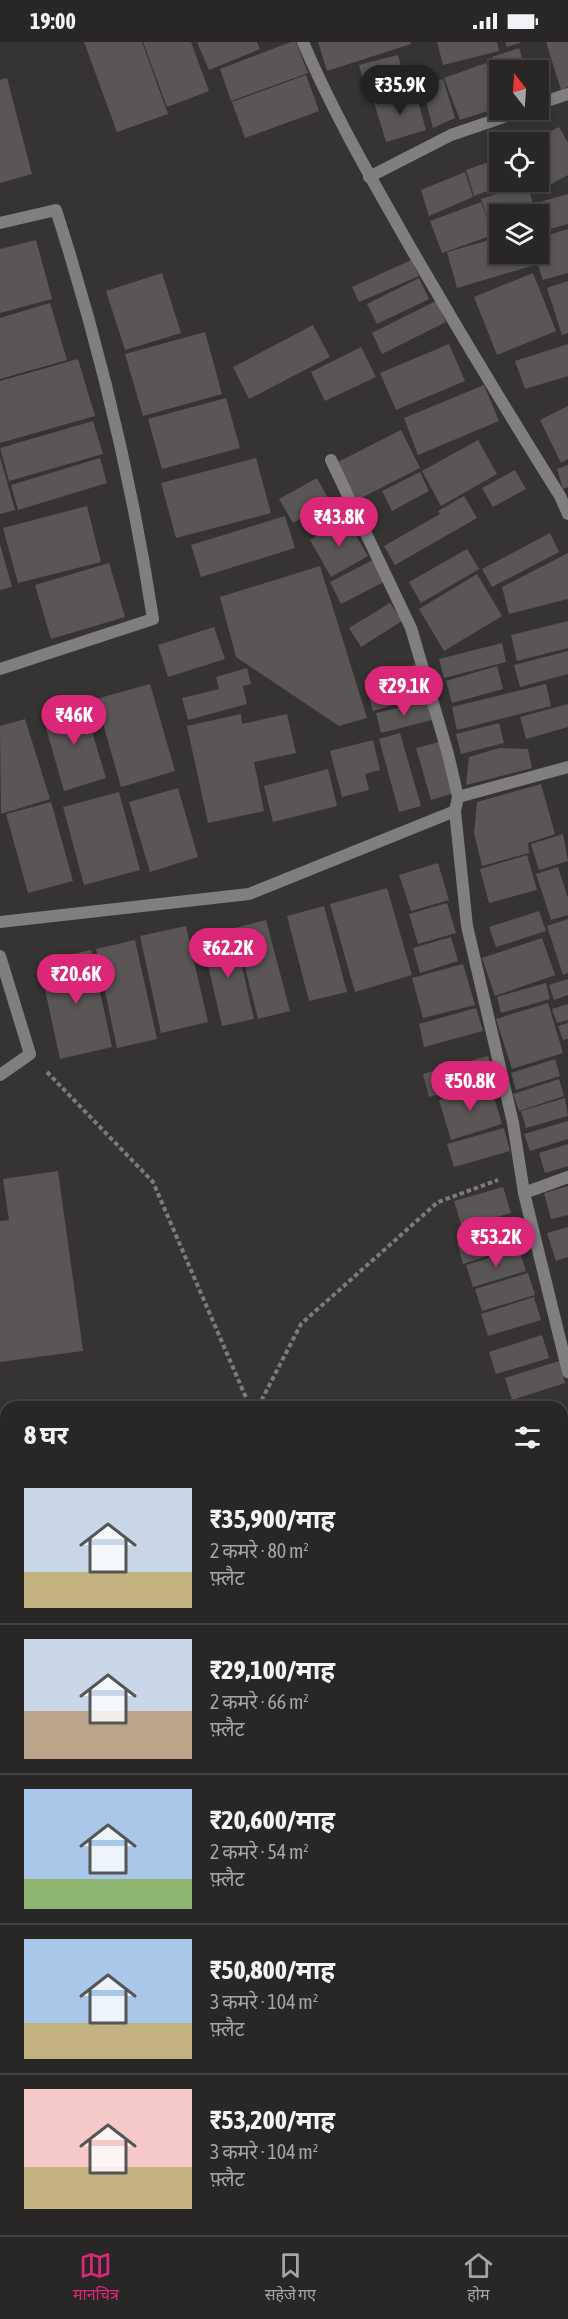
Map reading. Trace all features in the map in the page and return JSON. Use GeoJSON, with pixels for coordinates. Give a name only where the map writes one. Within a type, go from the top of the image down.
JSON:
{"type":"FeatureCollection","features":[{"type":"Feature","properties":{"kind":"street"},"geometry":{"type":"LineString","coordinates":[[303,42],[327,100],[369,177],[483,374],[560,496],[568,514]]}},
{"type":"Feature","properties":{"kind":"street"},"geometry":{"type":"LineString","coordinates":[[549,100],[568,94]]}},
{"type":"Feature","properties":{"kind":"street"},"geometry":{"type":"LineString","coordinates":[[369,177],[451,135],[495,120]]}},
{"type":"Feature","properties":{"kind":"street"},"geometry":{"type":"LineString","coordinates":[[0,223],[56,210],[90,317],[140,531],[153,619],[0,669]]}},
{"type":"Feature","properties":{"kind":"street"},"geometry":{"type":"LineString","coordinates":[[331,460],[411,628],[458,797],[454,811],[467,926],[522,1173],[524,1193],[568,1372]]}},
{"type":"Feature","properties":{"kind":"street"},"geometry":{"type":"LineString","coordinates":[[458,797],[568,767]]}},
{"type":"Feature","properties":{"kind":"street"},"geometry":{"type":"LineString","coordinates":[[0,922],[249,894],[454,811]]}},
{"type":"Feature","properties":{"kind":"street"},"geometry":{"type":"LineString","coordinates":[[0,956],[30,1054],[0,1075]]}},
{"type":"Feature","properties":{"kind":"street"},"geometry":{"type":"LineString","coordinates":[[524,1193],[568,1177]]}},
{"type":"Feature","properties":{"kind":"path"},"geometry":{"type":"LineString","coordinates":[[30,1054],[153,1182],[247,1401]]}},
{"type":"Feature","properties":{"kind":"path"},"geometry":{"type":"LineString","coordinates":[[261,1401],[301,1324],[438,1202],[522,1173]]}},
{"type":"Feature","properties":{"kind":"building"},"geometry":{"type":"Polygon","coordinates":[[[84,42],[142,42],[168,114],[117,132],[84,42]]]}},
{"type":"Feature","properties":{"kind":"building"},"geometry":{"type":"Polygon","coordinates":[[[143,42],[191,42],[209,91],[167,107],[143,42]]]}},
{"type":"Feature","properties":{"kind":"building"},"geometry":{"type":"Polygon","coordinates":[[[197,42],[257,42],[260,49],[209,70],[197,42]]]}},
{"type":"Feature","properties":{"kind":"building"},"geometry":{"type":"Polygon","coordinates":[[[296,42],[308,73],[231,101],[220,69],[296,42]]]}},
{"type":"Feature","properties":{"kind":"building"},"geometry":{"type":"Polygon","coordinates":[[[318,42],[410,42],[411,44],[327,71],[318,42]]]}},
{"type":"Feature","properties":{"kind":"building"},"geometry":{"type":"Polygon","coordinates":[[[437,42],[497,42],[499,51],[443,65],[437,42]]]}},
{"type":"Feature","properties":{"kind":"building"},"geometry":{"type":"Polygon","coordinates":[[[505,42],[520,42],[520,43],[507,47],[505,42]]]}},
{"type":"Feature","properties":{"kind":"building"},"geometry":{"type":"Polygon","coordinates":[[[546,42],[568,42],[568,87],[561,90],[546,42]]]}},
{"type":"Feature","properties":{"kind":"building"},"geometry":{"type":"Polygon","coordinates":[[[519,48],[523,60],[493,60],[492,57],[519,48]]]}},
{"type":"Feature","properties":{"kind":"building"},"geometry":{"type":"Polygon","coordinates":[[[398,55],[407,86],[368,97],[359,65],[398,55]]]}},
{"type":"Feature","properties":{"kind":"building"},"geometry":{"type":"Polygon","coordinates":[[[486,63],[489,72],[489,111],[460,120],[444,78],[486,63]]]}},
{"type":"Feature","properties":{"kind":"building"},"geometry":{"type":"Polygon","coordinates":[[[306,75],[319,111],[245,138],[232,102],[306,75]]]}},
{"type":"Feature","properties":{"kind":"building"},"geometry":{"type":"Polygon","coordinates":[[[7,78],[32,174],[0,183],[0,80],[7,78]]]}},
{"type":"Feature","properties":{"kind":"building"},"geometry":{"type":"Polygon","coordinates":[[[443,79],[455,118],[433,128],[422,87],[443,79]]]}},
{"type":"Feature","properties":{"kind":"building"},"geometry":{"type":"Polygon","coordinates":[[[415,90],[426,130],[386,142],[374,102],[415,90]]]}},
{"type":"Feature","properties":{"kind":"building"},"geometry":{"type":"Polygon","coordinates":[[[559,127],[568,143],[568,175],[549,185],[549,132],[559,127]]]}},
{"type":"Feature","properties":{"kind":"building"},"geometry":{"type":"Polygon","coordinates":[[[489,162],[489,190],[474,196],[466,170],[489,162]]]}},
{"type":"Feature","properties":{"kind":"building"},"geometry":{"type":"Polygon","coordinates":[[[465,172],[473,197],[429,216],[421,190],[465,172]]]}},
{"type":"Feature","properties":{"kind":"building"},"geometry":{"type":"Polygon","coordinates":[[[502,192],[529,192],[533,204],[489,204],[489,221],[481,199],[502,192]]]}},
{"type":"Feature","properties":{"kind":"building"},"geometry":{"type":"Polygon","coordinates":[[[568,194],[568,224],[549,229],[549,204],[533,204],[568,194]]]}},
{"type":"Feature","properties":{"kind":"building"},"geometry":{"type":"Polygon","coordinates":[[[481,202],[489,222],[489,236],[442,253],[430,221],[481,202]]]}},
{"type":"Feature","properties":{"kind":"building"},"geometry":{"type":"Polygon","coordinates":[[[568,229],[568,273],[543,280],[537,264],[549,264],[549,235],[568,229]]]}},
{"type":"Feature","properties":{"kind":"building"},"geometry":{"type":"Polygon","coordinates":[[[36,240],[52,299],[0,313],[0,249],[36,240]]]}},
{"type":"Feature","properties":{"kind":"building"},"geometry":{"type":"Polygon","coordinates":[[[489,240],[489,264],[535,265],[457,288],[447,252],[489,240]]]}},
{"type":"Feature","properties":{"kind":"building"},"geometry":{"type":"Polygon","coordinates":[[[411,260],[419,276],[359,302],[352,287],[411,260]]]}},
{"type":"Feature","properties":{"kind":"building"},"geometry":{"type":"Polygon","coordinates":[[[162,273],[181,333],[125,350],[106,291],[162,273]]]}},
{"type":"Feature","properties":{"kind":"building"},"geometry":{"type":"Polygon","coordinates":[[[533,273],[556,331],[497,355],[474,297],[533,273]]]}},
{"type":"Feature","properties":{"kind":"building"},"geometry":{"type":"Polygon","coordinates":[[[419,278],[429,299],[377,324],[367,304],[419,278]]]}},
{"type":"Feature","properties":{"kind":"building"},"geometry":{"type":"Polygon","coordinates":[[[568,281],[568,333],[562,335],[547,288],[568,281]]]}},
{"type":"Feature","properties":{"kind":"building"},"geometry":{"type":"Polygon","coordinates":[[[436,301],[446,322],[382,354],[372,333],[436,301]]]}},
{"type":"Feature","properties":{"kind":"building"},"geometry":{"type":"Polygon","coordinates":[[[50,303],[67,360],[0,379],[0,318],[50,303]]]}},
{"type":"Feature","properties":{"kind":"building"},"geometry":{"type":"Polygon","coordinates":[[[313,325],[330,357],[249,399],[233,367],[313,325]]]}},
{"type":"Feature","properties":{"kind":"building"},"geometry":{"type":"Polygon","coordinates":[[[205,332],[222,394],[143,416],[125,354],[205,332]]]}},
{"type":"Feature","properties":{"kind":"building"},"geometry":{"type":"Polygon","coordinates":[[[449,344],[465,381],[396,410],[380,373],[449,344]]]}},
{"type":"Feature","properties":{"kind":"building"},"geometry":{"type":"Polygon","coordinates":[[[568,344],[568,376],[525,389],[515,361],[568,344]]]}},
{"type":"Feature","properties":{"kind":"building"},"geometry":{"type":"Polygon","coordinates":[[[361,347],[376,377],[325,401],[311,372],[361,347]]]}},
{"type":"Feature","properties":{"kind":"building"},"geometry":{"type":"Polygon","coordinates":[[[78,359],[95,416],[0,443],[0,381],[78,359]]]}},
{"type":"Feature","properties":{"kind":"building"},"geometry":{"type":"Polygon","coordinates":[[[484,385],[499,421],[418,455],[404,418],[484,385]]]}},
{"type":"Feature","properties":{"kind":"building"},"geometry":{"type":"Polygon","coordinates":[[[226,398],[240,448],[162,469],[148,419],[226,398]]]}},
{"type":"Feature","properties":{"kind":"building"},"geometry":{"type":"Polygon","coordinates":[[[568,406],[568,459],[561,463],[540,420],[568,406]]]}},
{"type":"Feature","properties":{"kind":"building"},"geometry":{"type":"Polygon","coordinates":[[[93,421],[103,454],[9,481],[0,448],[93,421]]]}},
{"type":"Feature","properties":{"kind":"building"},"geometry":{"type":"Polygon","coordinates":[[[401,430],[420,468],[357,500],[338,462],[401,430]]]}},
{"type":"Feature","properties":{"kind":"building"},"geometry":{"type":"Polygon","coordinates":[[[478,440],[497,474],[441,506],[422,471],[478,440]]]}},
{"type":"Feature","properties":{"kind":"building"},"geometry":{"type":"Polygon","coordinates":[[[0,457],[15,510],[0,514],[0,457]]]}},
{"type":"Feature","properties":{"kind":"building"},"geometry":{"type":"Polygon","coordinates":[[[100,458],[107,483],[18,510],[11,485],[100,458]]]}},
{"type":"Feature","properties":{"kind":"building"},"geometry":{"type":"Polygon","coordinates":[[[256,458],[271,513],[176,538],[161,483],[256,458]]]}},
{"type":"Feature","properties":{"kind":"building"},"geometry":{"type":"Polygon","coordinates":[[[568,465],[568,487],[563,489],[557,469],[568,465]]]}},
{"type":"Feature","properties":{"kind":"building"},"geometry":{"type":"Polygon","coordinates":[[[515,470],[526,489],[493,507],[482,488],[515,470]]]}},
{"type":"Feature","properties":{"kind":"building"},"geometry":{"type":"Polygon","coordinates":[[[420,472],[429,491],[392,511],[382,491],[420,472]]]}},
{"type":"Feature","properties":{"kind":"building"},"geometry":{"type":"Polygon","coordinates":[[[317,478],[330,502],[293,523],[279,499],[317,478]]]}},
{"type":"Feature","properties":{"kind":"building"},"geometry":{"type":"Polygon","coordinates":[[[464,496],[477,518],[395,565],[384,546],[440,514],[438,511],[464,496]]]}},
{"type":"Feature","properties":{"kind":"building"},"geometry":{"type":"Polygon","coordinates":[[[87,506],[101,562],[18,583],[3,528],[87,506]]]}},
{"type":"Feature","properties":{"kind":"building"},"geometry":{"type":"Polygon","coordinates":[[[285,516],[295,548],[201,577],[191,545],[285,516]]]}},
{"type":"Feature","properties":{"kind":"building"},"geometry":{"type":"Polygon","coordinates":[[[346,519],[368,556],[331,577],[310,540],[346,519]]]}},
{"type":"Feature","properties":{"kind":"building"},"geometry":{"type":"Polygon","coordinates":[[[550,533],[559,552],[492,587],[482,569],[550,533]]]}},
{"type":"Feature","properties":{"kind":"building"},"geometry":{"type":"Polygon","coordinates":[[[0,544],[12,587],[0,590],[0,544]]]}},
{"type":"Feature","properties":{"kind":"building"},"geometry":{"type":"Polygon","coordinates":[[[467,549],[479,569],[421,603],[409,582],[467,549]]]}},
{"type":"Feature","properties":{"kind":"building"},"geometry":{"type":"Polygon","coordinates":[[[568,553],[568,599],[509,614],[502,587],[568,553]]]}},
{"type":"Feature","properties":{"kind":"building"},"geometry":{"type":"Polygon","coordinates":[[[373,560],[384,582],[341,604],[330,582],[373,560]]]}},
{"type":"Feature","properties":{"kind":"building"},"geometry":{"type":"Polygon","coordinates":[[[109,563],[125,617],[51,639],[35,585],[109,563]]]}},
{"type":"Feature","properties":{"kind":"building"},"geometry":{"type":"Polygon","coordinates":[[[320,566],[367,718],[339,726],[236,657],[220,597],[320,566]]]}},
{"type":"Feature","properties":{"kind":"building"},"geometry":{"type":"Polygon","coordinates":[[[477,574],[502,616],[444,651],[419,609],[477,574]]]}},
{"type":"Feature","properties":{"kind":"building"},"geometry":{"type":"Polygon","coordinates":[[[390,603],[402,621],[361,647],[349,628],[390,603]]]}},
{"type":"Feature","properties":{"kind":"building"},"geometry":{"type":"Polygon","coordinates":[[[568,621],[568,648],[517,661],[511,635],[568,621]]]}},
{"type":"Feature","properties":{"kind":"building"},"geometry":{"type":"Polygon","coordinates":[[[214,627],[225,659],[168,677],[158,645],[214,627]]]}},
{"type":"Feature","properties":{"kind":"building"},"geometry":{"type":"Polygon","coordinates":[[[502,643],[506,662],[444,678],[439,659],[502,643]]]}},
{"type":"Feature","properties":{"kind":"building"},"geometry":{"type":"Polygon","coordinates":[[[568,651],[568,674],[520,687],[514,665],[568,651]]]}},
{"type":"Feature","properties":{"kind":"building"},"geometry":{"type":"Polygon","coordinates":[[[417,664],[427,695],[373,711],[364,680],[417,664]]]}},
{"type":"Feature","properties":{"kind":"building"},"geometry":{"type":"Polygon","coordinates":[[[497,666],[503,689],[452,703],[446,681],[497,666]]]}},
{"type":"Feature","properties":{"kind":"building"},"geometry":{"type":"Polygon","coordinates":[[[247,668],[251,684],[243,686],[247,704],[188,720],[182,698],[219,689],[216,677],[247,668]]]}},
{"type":"Feature","properties":{"kind":"building"},"geometry":{"type":"Polygon","coordinates":[[[150,684],[175,771],[121,787],[96,699],[150,684]]]}},
{"type":"Feature","properties":{"kind":"building"},"geometry":{"type":"Polygon","coordinates":[[[546,684],[551,706],[457,730],[452,707],[546,684]]]}},
{"type":"Feature","properties":{"kind":"building"},"geometry":{"type":"Polygon","coordinates":[[[427,701],[432,720],[381,733],[376,713],[427,701]]]}},
{"type":"Feature","properties":{"kind":"building"},"geometry":{"type":"Polygon","coordinates":[[[83,702],[106,778],[64,791],[42,714],[83,702]]]}},
{"type":"Feature","properties":{"kind":"building"},"geometry":{"type":"Polygon","coordinates":[[[568,704],[568,727],[526,739],[520,717],[568,704]]]}},
{"type":"Feature","properties":{"kind":"building"},"geometry":{"type":"Polygon","coordinates":[[[241,714],[242,724],[287,714],[296,753],[254,762],[264,811],[208,823],[187,726],[241,714]]]}},
{"type":"Feature","properties":{"kind":"building"},"geometry":{"type":"Polygon","coordinates":[[[25,719],[50,799],[1,814],[0,726],[25,719]]]}},
{"type":"Feature","properties":{"kind":"building"},"geometry":{"type":"Polygon","coordinates":[[[499,723],[504,743],[461,754],[456,734],[499,723]]]}},
{"type":"Feature","properties":{"kind":"building"},"geometry":{"type":"Polygon","coordinates":[[[400,733],[421,806],[399,812],[379,739],[400,733]]]}},
{"type":"Feature","properties":{"kind":"building"},"geometry":{"type":"Polygon","coordinates":[[[373,740],[380,770],[365,774],[369,790],[342,797],[330,751],[373,740]]]}},
{"type":"Feature","properties":{"kind":"building"},"geometry":{"type":"Polygon","coordinates":[[[439,742],[454,793],[431,800],[416,748],[439,742]]]}},
{"type":"Feature","properties":{"kind":"building"},"geometry":{"type":"Polygon","coordinates":[[[499,748],[528,749],[532,768],[466,785],[469,757],[499,748]]]}},
{"type":"Feature","properties":{"kind":"building"},"geometry":{"type":"Polygon","coordinates":[[[328,769],[337,806],[273,822],[264,786],[328,769]]]}},
{"type":"Feature","properties":{"kind":"building"},"geometry":{"type":"Polygon","coordinates":[[[541,784],[555,834],[528,843],[529,853],[482,866],[474,833],[477,802],[541,784]]]}},
{"type":"Feature","properties":{"kind":"building"},"geometry":{"type":"Polygon","coordinates":[[[178,788],[198,857],[150,872],[129,802],[178,788]]]}},
{"type":"Feature","properties":{"kind":"building"},"geometry":{"type":"Polygon","coordinates":[[[119,792],[140,870],[84,885],[63,807],[119,792]]]}},
{"type":"Feature","properties":{"kind":"building"},"geometry":{"type":"Polygon","coordinates":[[[51,802],[73,881],[28,893],[6,814],[51,802]]]}},
{"type":"Feature","properties":{"kind":"building"},"geometry":{"type":"Polygon","coordinates":[[[563,834],[568,861],[539,870],[531,844],[563,834]]]}},
{"type":"Feature","properties":{"kind":"building"},"geometry":{"type":"Polygon","coordinates":[[[527,855],[537,890],[489,903],[480,869],[527,855]]]}},
{"type":"Feature","properties":{"kind":"building"},"geometry":{"type":"Polygon","coordinates":[[[438,863],[449,900],[411,911],[399,875],[438,863]]]}},
{"type":"Feature","properties":{"kind":"building"},"geometry":{"type":"Polygon","coordinates":[[[558,867],[568,898],[568,915],[551,920],[536,874],[558,867]]]}},
{"type":"Feature","properties":{"kind":"building"},"geometry":{"type":"Polygon","coordinates":[[[387,888],[412,975],[355,992],[330,904],[387,888]]]}},
{"type":"Feature","properties":{"kind":"building"},"geometry":{"type":"Polygon","coordinates":[[[447,903],[456,933],[418,944],[409,914],[447,903]]]}},
{"type":"Feature","properties":{"kind":"building"},"geometry":{"type":"Polygon","coordinates":[[[324,906],[347,992],[309,1001],[287,916],[324,906]]]}},
{"type":"Feature","properties":{"kind":"building"},"geometry":{"type":"Polygon","coordinates":[[[539,911],[546,931],[496,947],[489,927],[539,911]]]}},
{"type":"Feature","properties":{"kind":"building"},"geometry":{"type":"Polygon","coordinates":[[[568,919],[568,973],[563,975],[547,926],[568,919]]]}},
{"type":"Feature","properties":{"kind":"building"},"geometry":{"type":"Polygon","coordinates":[[[266,920],[290,1011],[258,1019],[235,928],[266,920]]]}},
{"type":"Feature","properties":{"kind":"building"},"geometry":{"type":"Polygon","coordinates":[[[186,926],[208,1022],[161,1033],[140,936],[186,926]]]}},
{"type":"Feature","properties":{"kind":"building"},"geometry":{"type":"Polygon","coordinates":[[[234,931],[254,1019],[222,1026],[202,939],[234,931]]]}},
{"type":"Feature","properties":{"kind":"building"},"geometry":{"type":"Polygon","coordinates":[[[451,937],[458,961],[420,973],[413,948],[451,937]]]}},
{"type":"Feature","properties":{"kind":"building"},"geometry":{"type":"Polygon","coordinates":[[[542,938],[555,975],[495,996],[482,958],[542,938]]]}},
{"type":"Feature","properties":{"kind":"building"},"geometry":{"type":"Polygon","coordinates":[[[135,940],[157,1039],[117,1048],[96,949],[135,940]]]}},
{"type":"Feature","properties":{"kind":"building"},"geometry":{"type":"Polygon","coordinates":[[[91,950],[112,1047],[60,1059],[39,962],[91,950]]]}},
{"type":"Feature","properties":{"kind":"building"},"geometry":{"type":"Polygon","coordinates":[[[463,964],[475,1005],[423,1018],[412,978],[463,964]]]}},
{"type":"Feature","properties":{"kind":"building"},"geometry":{"type":"Polygon","coordinates":[[[568,979],[568,995],[554,1000],[549,985],[568,979]]]}},
{"type":"Feature","properties":{"kind":"building"},"geometry":{"type":"Polygon","coordinates":[[[546,983],[550,999],[501,1013],[497,997],[546,983]]]}},
{"type":"Feature","properties":{"kind":"building"},"geometry":{"type":"Polygon","coordinates":[[[548,1003],[563,1053],[512,1069],[496,1019],[548,1003]]]}},
{"type":"Feature","properties":{"kind":"building"},"geometry":{"type":"Polygon","coordinates":[[[568,1004],[568,1020],[557,1023],[552,1009],[568,1004]]]}},
{"type":"Feature","properties":{"kind":"building"},"geometry":{"type":"Polygon","coordinates":[[[476,1008],[483,1031],[424,1047],[419,1024],[476,1008]]]}},
{"type":"Feature","properties":{"kind":"building"},"geometry":{"type":"Polygon","coordinates":[[[568,1023],[568,1039],[563,1040],[558,1026],[568,1023]]]}},
{"type":"Feature","properties":{"kind":"building"},"geometry":{"type":"Polygon","coordinates":[[[488,1056],[494,1079],[429,1097],[423,1074],[488,1056]]]}},
{"type":"Feature","properties":{"kind":"building"},"geometry":{"type":"Polygon","coordinates":[[[555,1059],[560,1076],[516,1090],[511,1073],[555,1059]]]}},
{"type":"Feature","properties":{"kind":"building"},"geometry":{"type":"Polygon","coordinates":[[[559,1079],[564,1096],[519,1111],[513,1094],[559,1079]]]}},
{"type":"Feature","properties":{"kind":"building"},"geometry":{"type":"Polygon","coordinates":[[[490,1084],[502,1124],[451,1140],[439,1100],[490,1084]]]}},
{"type":"Feature","properties":{"kind":"building"},"geometry":{"type":"Polygon","coordinates":[[[565,1098],[568,1116],[526,1128],[521,1111],[565,1098]]]}},
{"type":"Feature","properties":{"kind":"building"},"geometry":{"type":"Polygon","coordinates":[[[568,1121],[568,1139],[530,1151],[524,1134],[568,1121]]]}},
{"type":"Feature","properties":{"kind":"building"},"geometry":{"type":"Polygon","coordinates":[[[504,1128],[510,1151],[454,1167],[447,1144],[504,1128]]]}},
{"type":"Feature","properties":{"kind":"building"},"geometry":{"type":"Polygon","coordinates":[[[568,1144],[568,1166],[545,1173],[539,1153],[568,1144]]]}},
{"type":"Feature","properties":{"kind":"building"},"geometry":{"type":"Polygon","coordinates":[[[58,1171],[83,1351],[0,1362],[0,1221],[9,1220],[3,1179],[58,1171]]]}},
{"type":"Feature","properties":{"kind":"building"},"geometry":{"type":"Polygon","coordinates":[[[568,1186],[568,1215],[551,1219],[544,1193],[568,1186]]]}},
{"type":"Feature","properties":{"kind":"building"},"geometry":{"type":"Polygon","coordinates":[[[503,1187],[511,1213],[462,1227],[454,1201],[503,1187]]]}},
{"type":"Feature","properties":{"kind":"building"},"geometry":{"type":"Polygon","coordinates":[[[515,1225],[522,1245],[463,1264],[457,1243],[515,1225]]]}},
{"type":"Feature","properties":{"kind":"building"},"geometry":{"type":"Polygon","coordinates":[[[568,1227],[568,1257],[556,1261],[547,1233],[568,1227]]]}},
{"type":"Feature","properties":{"kind":"building"},"geometry":{"type":"Polygon","coordinates":[[[519,1249],[526,1271],[473,1287],[466,1265],[519,1249]]]}},
{"type":"Feature","properties":{"kind":"building"},"geometry":{"type":"Polygon","coordinates":[[[528,1273],[535,1295],[482,1311],[475,1289],[528,1273]]]}},
{"type":"Feature","properties":{"kind":"building"},"geometry":{"type":"Polygon","coordinates":[[[534,1297],[541,1320],[488,1336],[481,1314],[534,1297]]]}},
{"type":"Feature","properties":{"kind":"building"},"geometry":{"type":"Polygon","coordinates":[[[542,1335],[549,1358],[496,1374],[489,1352],[542,1335]]]}},
{"type":"Feature","properties":{"kind":"building"},"geometry":{"type":"Polygon","coordinates":[[[559,1361],[565,1383],[512,1400],[505,1378],[559,1361]]]}}]}
